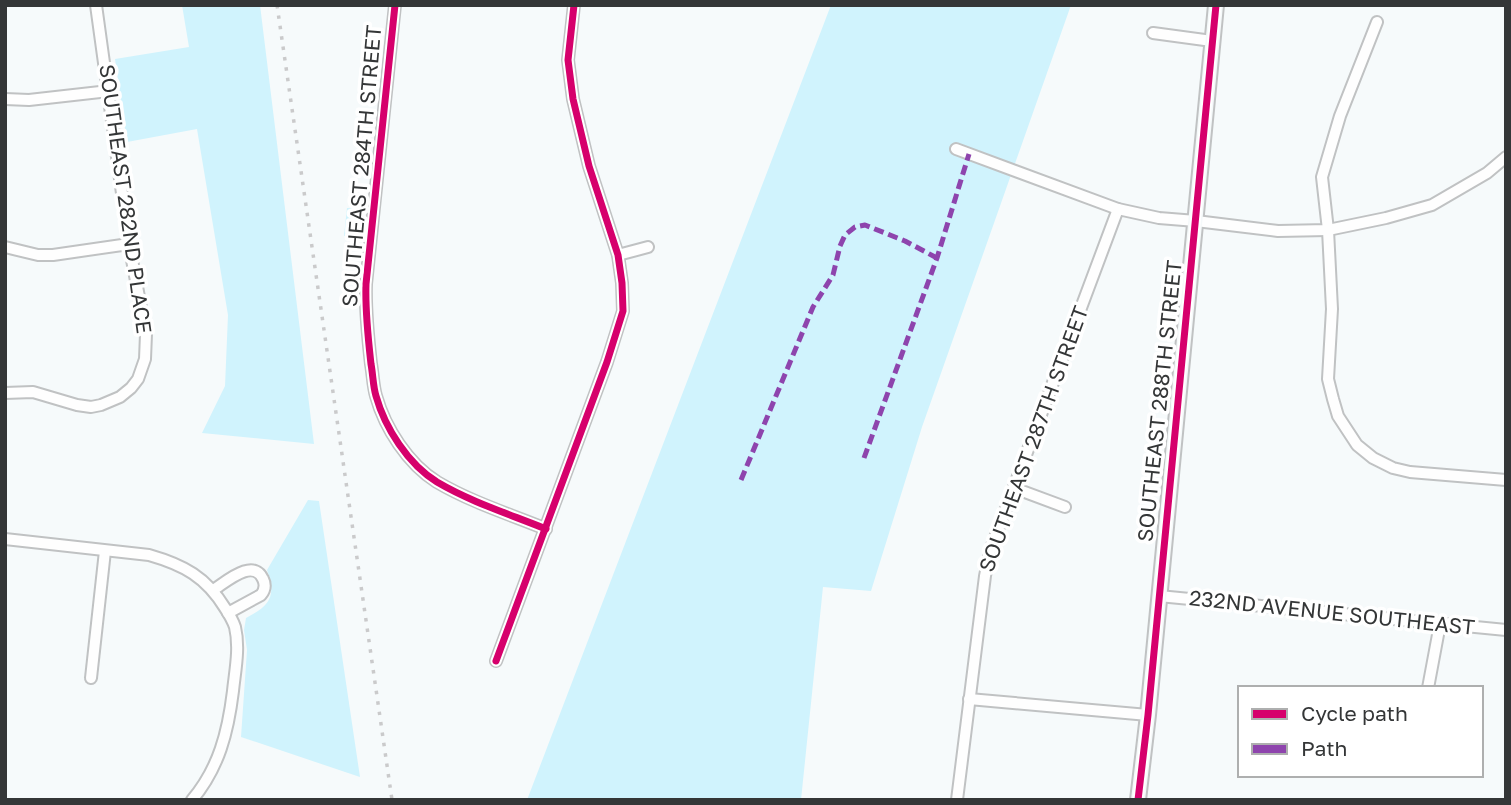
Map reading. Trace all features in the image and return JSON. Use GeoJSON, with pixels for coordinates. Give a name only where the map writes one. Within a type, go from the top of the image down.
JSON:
{"type":"FeatureCollection","features":[{"type":"Feature","properties":{"kind":"street","name":"SOUTHEAST 282ND PLACE"},"geometry":{"type":"LineString","coordinates":[[5,393],[33,392],[91,407],[120,397],[131,388],[143,370],[146,345],[129,244],[96,5]]}},
{"type":"Feature","properties":{"kind":"street","name":"SOUTHEAST 284TH STREET"},"geometry":{"type":"LineString","coordinates":[[395,5],[366,284],[365,311],[375,395],[386,423],[402,448],[434,480],[460,495],[545,529]]}},
{"type":"Feature","properties":{"kind":"street"},"geometry":{"type":"LineString","coordinates":[[496,661],[607,362],[622,312],[618,255],[589,166],[573,99],[568,61],[574,5]]}},
{"type":"Feature","properties":{"kind":"street","name":"SOUTHEAST 288TH STREET"},"geometry":{"type":"LineString","coordinates":[[1138,800],[1216,5]]}},
{"type":"Feature","properties":{"kind":"street"},"geometry":{"type":"LineString","coordinates":[[1377,22],[1340,116],[1322,177],[1332,309],[1328,379],[1338,416],[1357,445],[1392,468],[1506,480]]}},
{"type":"Feature","properties":{"kind":"street"},"geometry":{"type":"LineString","coordinates":[[1153,33],[1212,41]]}},
{"type":"Feature","properties":{"kind":"street"},"geometry":{"type":"LineString","coordinates":[[5,99],[29,100],[109,91]]}},
{"type":"Feature","properties":{"kind":"street"},"geometry":{"type":"LineString","coordinates":[[956,149],[1118,209],[1159,218],[1278,231],[1328,230],[1432,205],[1487,173],[1506,157]]}},
{"type":"Feature","properties":{"kind":"street","name":"SOUTHEAST 287TH STREET"},"geometry":{"type":"LineString","coordinates":[[957,800],[990,551],[1118,209]]}},
{"type":"Feature","properties":{"kind":"street"},"geometry":{"type":"LineString","coordinates":[[5,247],[38,255],[53,255],[129,244]]}},
{"type":"Feature","properties":{"kind":"street"},"geometry":{"type":"LineString","coordinates":[[618,255],[648,247]]}},
{"type":"Feature","properties":{"kind":"street"},"geometry":{"type":"LineString","coordinates":[[1014,488],[1065,507]]}},
{"type":"Feature","properties":{"kind":"street"},"geometry":{"type":"LineString","coordinates":[[5,539],[149,555],[172,561],[201,577],[213,590],[235,626],[236,654],[229,722],[219,757],[203,787],[192,800]]}},
{"type":"Feature","properties":{"kind":"street"},"geometry":{"type":"LineString","coordinates":[[91,678],[105,551]]}},
{"type":"Feature","properties":{"kind":"street"},"geometry":{"type":"LineString","coordinates":[[213,590],[245,570],[253,570],[261,575],[264,582],[261,595],[228,613]]}},
{"type":"Feature","properties":{"kind":"street","name":"232ND AVENUE SOUTHEAST"},"geometry":{"type":"LineString","coordinates":[[1159,596],[1506,630]]}},
{"type":"Feature","properties":{"kind":"street"},"geometry":{"type":"LineString","coordinates":[[1429,686],[1440,624]]}},
{"type":"Feature","properties":{"kind":"street"},"geometry":{"type":"LineString","coordinates":[[969,699],[1148,715]]}},
{"type":"Feature","properties":{"kind":"shaded area"},"geometry":{"type":"Polygon","coordinates":[[[182,5],[260,5],[314,444],[202,433],[225,386],[228,315],[197,129],[127,142],[115,59],[189,47],[182,5]]]}},
{"type":"Feature","properties":{"kind":"shaded area"},"geometry":{"type":"Polygon","coordinates":[[[831,5],[1071,5],[922,427],[871,591],[823,587],[801,800],[527,800],[831,5]]]}},
{"type":"Feature","properties":{"kind":"shaded area"},"geometry":{"type":"Polygon","coordinates":[[[347,208],[360,209],[357,237],[344,236],[347,208]]]}},
{"type":"Feature","properties":{"kind":"shaded area"},"geometry":{"type":"Polygon","coordinates":[[[308,500],[319,501],[360,777],[241,737],[247,650],[244,630],[246,618],[269,600],[271,587],[267,570],[308,500]]]}},
{"type":"Feature","properties":{"kind":"railway"},"geometry":{"type":"LineString","coordinates":[[277,5],[392,800]]}},
{"type":"Feature","properties":{"kind":"marked path"},"geometry":{"type":"LineString","coordinates":[[864,458],[937,258],[969,154]]}},
{"type":"Feature","properties":{"kind":"marked path"},"geometry":{"type":"LineString","coordinates":[[741,480],[813,307],[833,275],[845,235],[855,227],[865,225],[905,241],[937,258]]}},
{"type":"Feature","properties":{"kind":"cycle path"},"geometry":{"type":"LineString","coordinates":[[395,5],[366,284],[368,334],[376,396],[385,420],[399,444],[426,474],[463,496],[546,529]]}},
{"type":"Feature","properties":{"kind":"cycle path"},"geometry":{"type":"LineString","coordinates":[[496,661],[607,362],[623,311],[618,255],[589,166],[573,99],[568,60],[574,5]]}},
{"type":"Feature","properties":{"kind":"cycle path"},"geometry":{"type":"LineString","coordinates":[[1138,800],[1216,5]]}}]}
